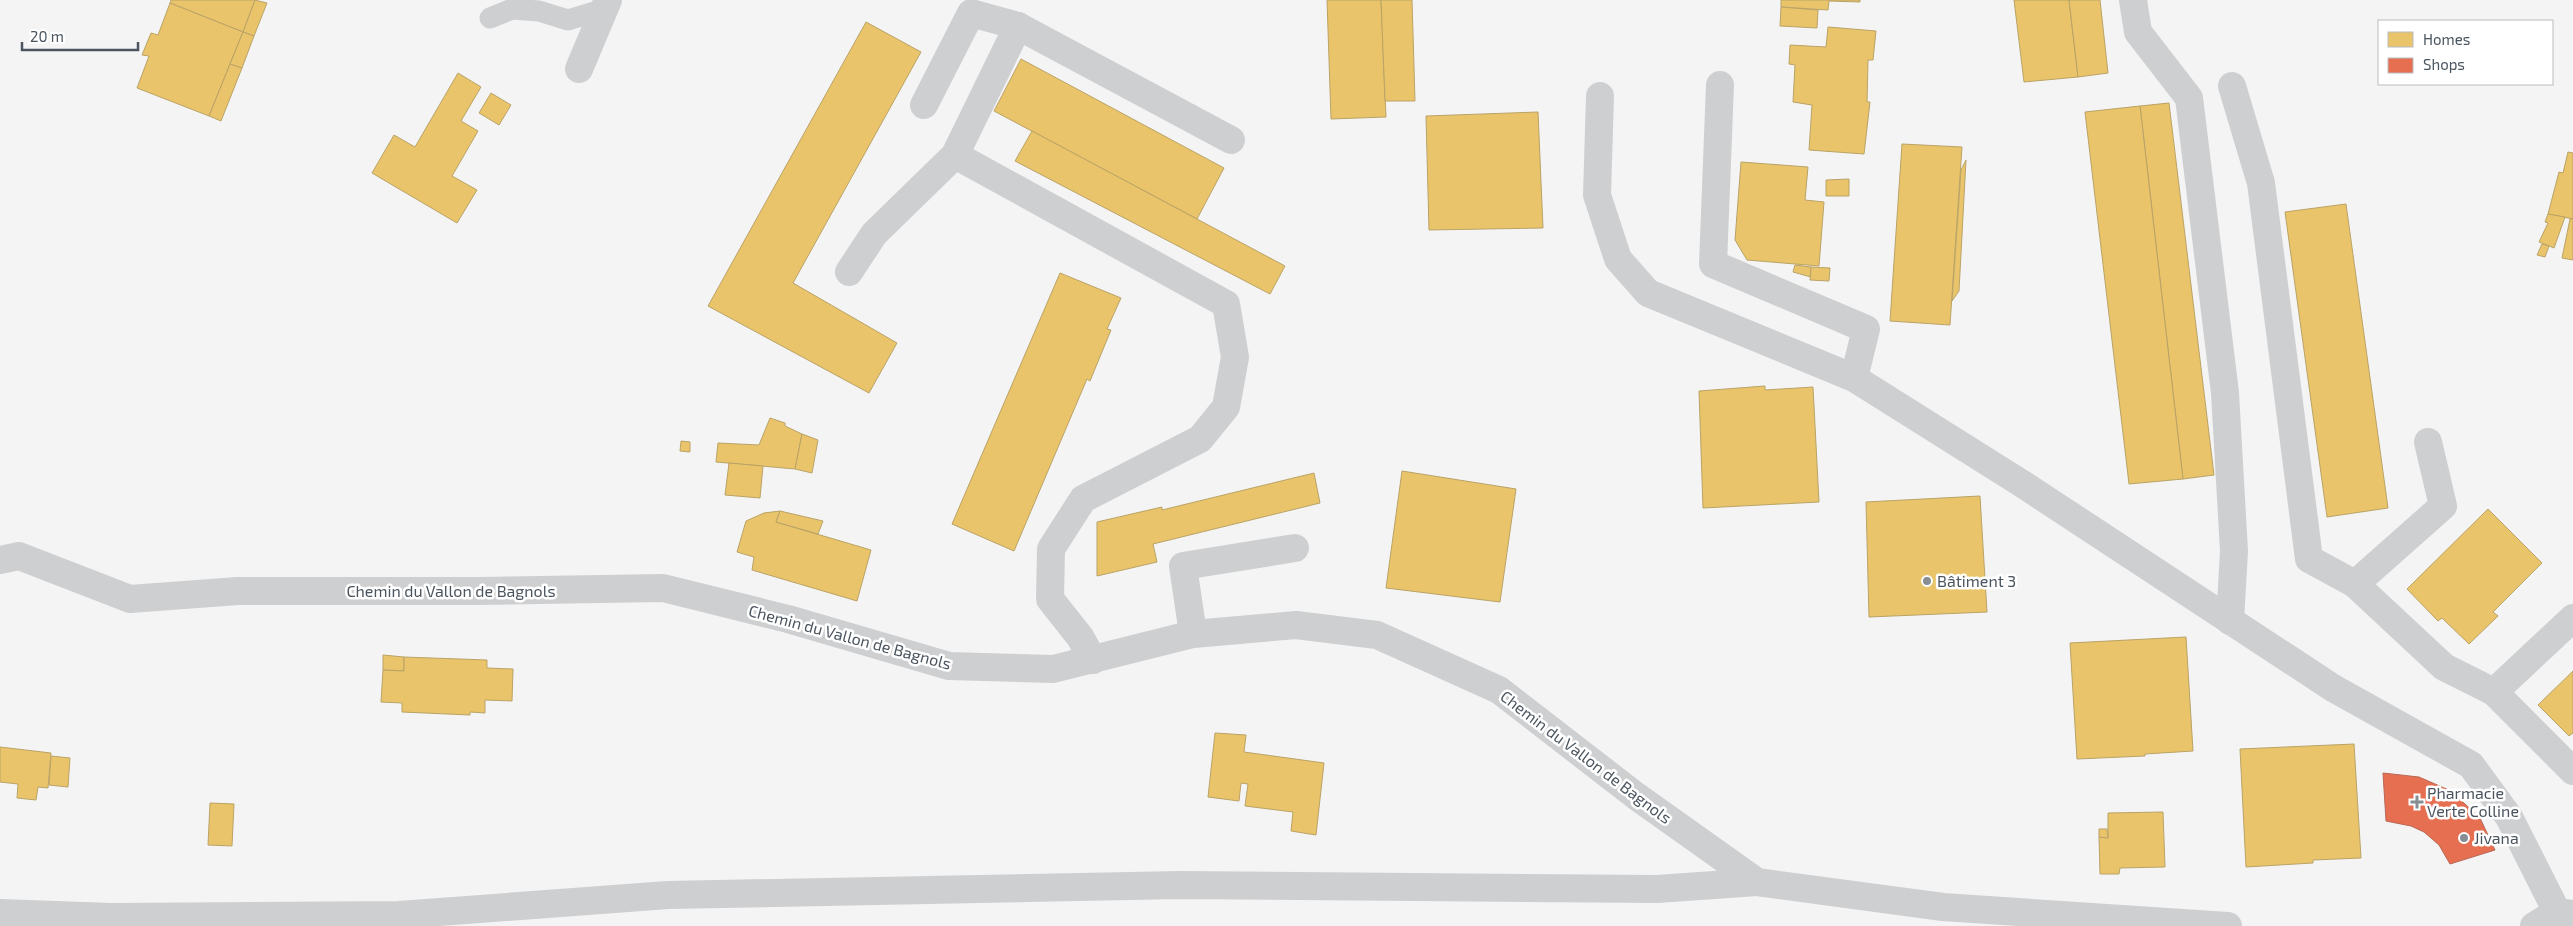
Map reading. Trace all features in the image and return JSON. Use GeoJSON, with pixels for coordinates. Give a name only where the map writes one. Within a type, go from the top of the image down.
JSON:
{"type":"FeatureCollection","features":[{"type":"Feature","properties":{"kind":"street"},"geometry":{"type":"LineString","coordinates":[[2133,0],[2138,32],[2189,98],[2225,393],[2234,551],[2230,621]]}},
{"type":"Feature","properties":{"kind":"street"},"geometry":{"type":"LineString","coordinates":[[579,69],[606,5]]}},
{"type":"Feature","properties":{"kind":"street"},"geometry":{"type":"LineString","coordinates":[[924,105],[971,13],[1018,26],[1231,140]]}},
{"type":"Feature","properties":{"kind":"street"},"geometry":{"type":"LineString","coordinates":[[849,272],[874,234],[955,155],[1018,26]]}},
{"type":"Feature","properties":{"kind":"street"},"geometry":{"type":"LineString","coordinates":[[1720,85],[1714,264],[1866,329],[1854,378]]}},
{"type":"Feature","properties":{"kind":"street"},"geometry":{"type":"LineString","coordinates":[[2232,86],[2261,183],[2309,559],[2356,584],[2444,667],[2494,692],[2573,771]]}},
{"type":"Feature","properties":{"kind":"street"},"geometry":{"type":"LineString","coordinates":[[1600,96],[1596,194],[1618,258],[1648,293],[1854,378],[2021,483],[2333,688],[2471,764],[2509,816],[2565,913],[2534,926]]}},
{"type":"Feature","properties":{"kind":"street"},"geometry":{"type":"LineString","coordinates":[[955,155],[1226,304],[1235,357],[1226,407],[1200,439],[1083,499],[1051,549],[1050,599],[1080,637],[1093,660]]}},
{"type":"Feature","properties":{"kind":"street"},"geometry":{"type":"LineString","coordinates":[[2356,584],[2443,506],[2428,442]]}},
{"type":"Feature","properties":{"kind":"street"},"geometry":{"type":"LineString","coordinates":[[1194,634],[1183,566],[1295,548]]}},
{"type":"Feature","properties":{"kind":"street","name":"Chemin du Vallon de Bagnols"},"geometry":{"type":"LineString","coordinates":[[0,560],[19,556],[130,599],[238,591],[478,591],[663,588],[788,619],[949,666],[1053,669],[1194,634],[1296,625],[1377,634],[1499,690],[1636,796],[1757,882],[1943,907],[2228,926]]}},
{"type":"Feature","properties":{"kind":"street"},"geometry":{"type":"LineString","coordinates":[[2494,692],[2573,618]]}},
{"type":"Feature","properties":{"kind":"street"},"geometry":{"type":"LineString","coordinates":[[0,913],[111,917],[399,915],[668,895],[1180,885],[1657,889],[1757,882]]}},
{"type":"Feature","properties":{"kind":"lane"},"geometry":{"type":"LineString","coordinates":[[490,18],[512,9],[539,11],[568,20],[606,5]]}},
{"type":"Feature","properties":{"kind":"building: Homes"},"geometry":{"type":"Polygon","coordinates":[[[171,0],[255,0],[243,32],[170,3],[171,0]]]}},
{"type":"Feature","properties":{"kind":"building: Homes"},"geometry":{"type":"Polygon","coordinates":[[[255,0],[267,3],[254,36],[243,32],[255,0]]]}},
{"type":"Feature","properties":{"kind":"building: Homes"},"geometry":{"type":"Polygon","coordinates":[[[1327,0],[1381,0],[1386,117],[1331,119],[1327,0]]]}},
{"type":"Feature","properties":{"kind":"building: Homes"},"geometry":{"type":"Polygon","coordinates":[[[1381,0],[1412,0],[1415,101],[1385,101],[1381,0]]]}},
{"type":"Feature","properties":{"kind":"building: Homes"},"geometry":{"type":"Polygon","coordinates":[[[1781,0],[1860,0],[1860,2],[1829,1],[1828,10],[1781,7],[1781,0]]]}},
{"type":"Feature","properties":{"kind":"building: Homes"},"geometry":{"type":"Polygon","coordinates":[[[2014,0],[2069,0],[2078,77],[2024,82],[2014,0]]]}},
{"type":"Feature","properties":{"kind":"building: Homes"},"geometry":{"type":"Polygon","coordinates":[[[2069,0],[2100,0],[2108,73],[2078,77],[2069,0]]]}},
{"type":"Feature","properties":{"kind":"building: Homes"},"geometry":{"type":"Polygon","coordinates":[[[170,3],[243,32],[209,116],[137,88],[149,56],[142,55],[151,33],[158,35],[170,3]]]}},
{"type":"Feature","properties":{"kind":"building: Homes"},"geometry":{"type":"Polygon","coordinates":[[[1781,7],[1818,10],[1817,28],[1780,26],[1781,7]]]}},
{"type":"Feature","properties":{"kind":"building: Homes"},"geometry":{"type":"Polygon","coordinates":[[[866,22],[921,52],[793,283],[897,343],[869,393],[708,306],[866,22]]]}},
{"type":"Feature","properties":{"kind":"building: Homes"},"geometry":{"type":"Polygon","coordinates":[[[1828,27],[1876,31],[1873,60],[1868,60],[1867,102],[1870,102],[1864,154],[1809,150],[1812,105],[1793,102],[1795,65],[1789,64],[1790,45],[1826,47],[1828,27]]]}},
{"type":"Feature","properties":{"kind":"building: Homes"},"geometry":{"type":"Polygon","coordinates":[[[243,32],[254,36],[242,68],[230,64],[243,32]]]}},
{"type":"Feature","properties":{"kind":"building: Homes"},"geometry":{"type":"Polygon","coordinates":[[[1021,59],[1224,168],[1197,219],[994,111],[1021,59]]]}},
{"type":"Feature","properties":{"kind":"building: Homes"},"geometry":{"type":"Polygon","coordinates":[[[230,64],[242,68],[221,121],[209,116],[230,64]]]}},
{"type":"Feature","properties":{"kind":"building: Homes"},"geometry":{"type":"Polygon","coordinates":[[[458,73],[481,87],[461,121],[478,131],[452,176],[477,190],[457,223],[372,173],[394,135],[415,147],[458,73]]]}},
{"type":"Feature","properties":{"kind":"building: Homes"},"geometry":{"type":"Polygon","coordinates":[[[491,93],[511,105],[499,125],[479,113],[491,93]]]}},
{"type":"Feature","properties":{"kind":"building: Homes"},"geometry":{"type":"Polygon","coordinates":[[[2169,103],[2214,475],[2183,479],[2140,106],[2169,103]]]}},
{"type":"Feature","properties":{"kind":"building: Homes"},"geometry":{"type":"Polygon","coordinates":[[[2140,106],[2183,479],[2129,484],[2085,112],[2140,106]]]}},
{"type":"Feature","properties":{"kind":"building: Homes"},"geometry":{"type":"Polygon","coordinates":[[[1538,112],[1543,228],[1429,230],[1426,116],[1538,112]]]}},
{"type":"Feature","properties":{"kind":"building: Homes"},"geometry":{"type":"Polygon","coordinates":[[[1032,131],[1285,266],[1270,294],[1015,161],[1032,131]]]}},
{"type":"Feature","properties":{"kind":"building: Homes"},"geometry":{"type":"Polygon","coordinates":[[[1902,144],[1962,147],[1950,325],[1890,321],[1902,144]]]}},
{"type":"Feature","properties":{"kind":"building: Homes"},"geometry":{"type":"Polygon","coordinates":[[[2568,152],[2573,153],[2573,219],[2548,214],[2559,172],[2563,173],[2568,152]]]}},
{"type":"Feature","properties":{"kind":"building: Homes"},"geometry":{"type":"Polygon","coordinates":[[[1966,160],[1959,291],[1952,301],[1961,170],[1966,160]]]}},
{"type":"Feature","properties":{"kind":"building: Homes"},"geometry":{"type":"Polygon","coordinates":[[[1741,162],[1808,167],[1805,200],[1824,202],[1819,266],[1747,260],[1735,240],[1741,162]]]}},
{"type":"Feature","properties":{"kind":"building: Homes"},"geometry":{"type":"Polygon","coordinates":[[[1849,179],[1849,196],[1826,196],[1826,180],[1849,179]]]}},
{"type":"Feature","properties":{"kind":"building: Homes"},"geometry":{"type":"Polygon","coordinates":[[[2346,204],[2388,508],[2327,517],[2285,212],[2346,204]]]}},
{"type":"Feature","properties":{"kind":"building: Homes"},"geometry":{"type":"Polygon","coordinates":[[[2548,214],[2565,217],[2554,248],[2539,242],[2548,223],[2545,222],[2548,214]]]}},
{"type":"Feature","properties":{"kind":"building: Homes"},"geometry":{"type":"Polygon","coordinates":[[[2570,219],[2573,219],[2573,260],[2562,258],[2570,219]]]}},
{"type":"Feature","properties":{"kind":"building: Homes"},"geometry":{"type":"Polygon","coordinates":[[[2542,244],[2549,246],[2545,257],[2537,255],[2542,244]]]}},
{"type":"Feature","properties":{"kind":"building: Homes"},"geometry":{"type":"Polygon","coordinates":[[[1795,265],[1811,267],[1811,277],[1793,272],[1795,265]]]}},
{"type":"Feature","properties":{"kind":"building: Homes"},"geometry":{"type":"Polygon","coordinates":[[[1811,267],[1830,268],[1829,281],[1810,280],[1811,267]]]}},
{"type":"Feature","properties":{"kind":"building: Homes"},"geometry":{"type":"Polygon","coordinates":[[[1060,273],[1121,298],[1107,329],[1111,330],[1090,381],[1087,379],[1014,551],[952,524],[1060,273]]]}},
{"type":"Feature","properties":{"kind":"building: Homes"},"geometry":{"type":"Polygon","coordinates":[[[1765,386],[1765,390],[1813,387],[1819,502],[1703,508],[1699,391],[1765,386]]]}},
{"type":"Feature","properties":{"kind":"building: Homes"},"geometry":{"type":"Polygon","coordinates":[[[770,418],[785,423],[785,426],[802,434],[795,469],[716,462],[718,443],[759,445],[770,418]]]}},
{"type":"Feature","properties":{"kind":"building: Homes"},"geometry":{"type":"Polygon","coordinates":[[[802,434],[818,440],[812,473],[795,469],[802,434]]]}},
{"type":"Feature","properties":{"kind":"building: Homes"},"geometry":{"type":"Polygon","coordinates":[[[681,441],[690,442],[690,452],[680,451],[681,441]]]}},
{"type":"Feature","properties":{"kind":"building: Homes"},"geometry":{"type":"Polygon","coordinates":[[[729,463],[763,466],[760,498],[725,495],[729,463]]]}},
{"type":"Feature","properties":{"kind":"building: Homes"},"geometry":{"type":"Polygon","coordinates":[[[1402,471],[1516,489],[1500,602],[1386,588],[1402,471]]]}},
{"type":"Feature","properties":{"kind":"building: Homes"},"geometry":{"type":"Polygon","coordinates":[[[1314,473],[1320,503],[1153,544],[1157,562],[1097,576],[1097,522],[1162,507],[1162,510],[1314,473]]]}},
{"type":"Feature","properties":{"kind":"building: Homes","name":"Bâtiment 3"},"geometry":{"type":"Polygon","coordinates":[[[1980,496],[1987,612],[1869,617],[1866,502],[1980,496]]]}},
{"type":"Feature","properties":{"kind":"building: Homes"},"geometry":{"type":"Polygon","coordinates":[[[2488,509],[2542,563],[2493,612],[2498,616],[2469,644],[2442,618],[2438,621],[2407,589],[2488,509]]]}},
{"type":"Feature","properties":{"kind":"building: Homes"},"geometry":{"type":"Polygon","coordinates":[[[780,511],[776,522],[871,550],[857,601],[752,570],[754,557],[737,552],[746,521],[764,513],[780,511]]]}},
{"type":"Feature","properties":{"kind":"building: Homes"},"geometry":{"type":"Polygon","coordinates":[[[780,511],[823,521],[818,534],[776,522],[780,511]]]}},
{"type":"Feature","properties":{"kind":"building: Homes"},"geometry":{"type":"Polygon","coordinates":[[[2186,637],[2193,751],[2145,754],[2145,756],[2077,759],[2070,643],[2186,637]]]}},
{"type":"Feature","properties":{"kind":"building: Homes"},"geometry":{"type":"Polygon","coordinates":[[[383,655],[404,657],[404,671],[383,670],[383,655]]]}},
{"type":"Feature","properties":{"kind":"building: Homes"},"geometry":{"type":"Polygon","coordinates":[[[404,657],[487,660],[487,668],[513,669],[512,701],[485,700],[485,713],[470,712],[470,715],[402,712],[402,703],[381,702],[383,670],[404,671],[404,657]]]}},
{"type":"Feature","properties":{"kind":"building: Homes"},"geometry":{"type":"Polygon","coordinates":[[[2573,671],[2573,733],[2569,736],[2538,705],[2573,671]]]}},
{"type":"Feature","properties":{"kind":"building: Homes"},"geometry":{"type":"Polygon","coordinates":[[[1215,733],[1246,735],[1244,752],[1324,763],[1316,835],[1291,831],[1293,812],[1245,806],[1248,784],[1241,783],[1239,801],[1208,797],[1215,733]]]}},
{"type":"Feature","properties":{"kind":"building: Homes"},"geometry":{"type":"Polygon","coordinates":[[[2354,744],[2361,858],[2313,860],[2313,863],[2246,867],[2240,749],[2354,744]]]}},
{"type":"Feature","properties":{"kind":"building: Homes"},"geometry":{"type":"Polygon","coordinates":[[[0,747],[51,753],[48,788],[38,787],[36,800],[17,798],[18,784],[0,782],[0,747]]]}},
{"type":"Feature","properties":{"kind":"building: Homes"},"geometry":{"type":"Polygon","coordinates":[[[51,756],[70,758],[68,787],[49,785],[51,756]]]}},
{"type":"Feature","properties":{"kind":"building: Homes"},"geometry":{"type":"Polygon","coordinates":[[[210,803],[234,804],[232,846],[208,845],[210,803]]]}},
{"type":"Feature","properties":{"kind":"building: Homes"},"geometry":{"type":"Polygon","coordinates":[[[2163,812],[2165,867],[2120,868],[2119,874],[2100,874],[2099,837],[2108,838],[2108,813],[2163,812]]]}},
{"type":"Feature","properties":{"kind":"building: Homes"},"geometry":{"type":"Polygon","coordinates":[[[2099,829],[2107,829],[2108,838],[2099,837],[2099,829]]]}},
{"type":"Feature","properties":{"kind":"building: Shops"},"geometry":{"type":"Polygon","coordinates":[[[2383,773],[2419,777],[2451,791],[2480,818],[2495,850],[2450,864],[2439,845],[2424,832],[2411,826],[2386,821],[2383,773]]]}},
{"type":"Feature","properties":{"kind":"place","name":"Bâtiment 3"},"geometry":{"type":"Point","coordinates":[1927,581]}},
{"type":"Feature","properties":{"kind":"place","name":"Pharmacie Verte Colline"},"geometry":{"type":"Point","coordinates":[2417,802]}},
{"type":"Feature","properties":{"kind":"place","name":"Jivana"},"geometry":{"type":"Point","coordinates":[2464,838]}}]}
